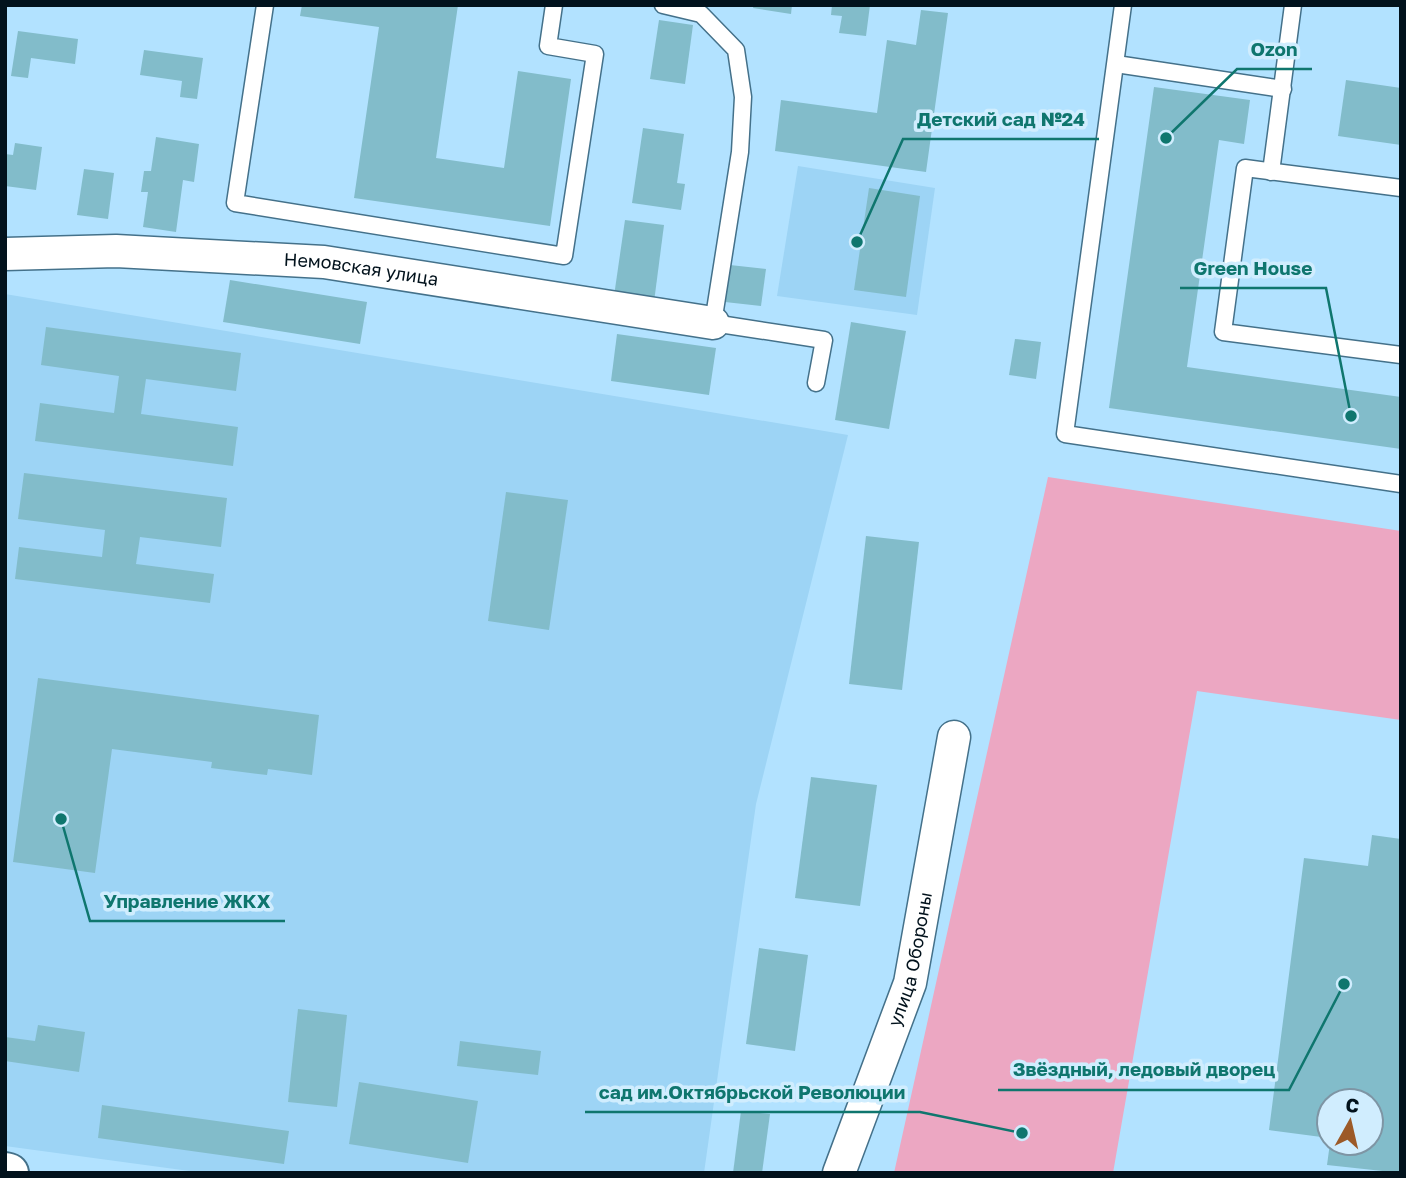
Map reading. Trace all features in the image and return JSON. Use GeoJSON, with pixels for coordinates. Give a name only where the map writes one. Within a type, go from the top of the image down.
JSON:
{"type":"FeatureCollection","features":[{"type":"Feature","properties":{"kind":"street","name":"Немовская улица"},"geometry":{"type":"LineString","coordinates":[[5,254],[116,251],[324,262],[713,323]]}},
{"type":"Feature","properties":{"kind":"street","name":"улица Обороны"},"geometry":{"type":"LineString","coordinates":[[839,1173],[910,983],[954,737]]}},
{"type":"Feature","properties":{"kind":"lane"},"geometry":{"type":"LineString","coordinates":[[265,5],[235,203],[564,256],[595,54],[548,46],[554,5]]}},
{"type":"Feature","properties":{"kind":"lane"},"geometry":{"type":"LineString","coordinates":[[663,5],[701,14],[736,50],[743,97],[740,152],[713,323],[824,340],[817,383]]}},
{"type":"Feature","properties":{"kind":"lane"},"geometry":{"type":"LineString","coordinates":[[1123,5],[1065,434],[1401,484]]}},
{"type":"Feature","properties":{"kind":"lane"},"geometry":{"type":"LineString","coordinates":[[1271,172],[1293,5]]}},
{"type":"Feature","properties":{"kind":"lane"},"geometry":{"type":"LineString","coordinates":[[1116,64],[1283,89]]}},
{"type":"Feature","properties":{"kind":"lane"},"geometry":{"type":"LineString","coordinates":[[1401,188],[1245,168],[1223,332],[1401,355]]}},
{"type":"Feature","properties":{"kind":"shaded area"},"geometry":{"type":"Polygon","coordinates":[[[798,166],[935,188],[917,315],[777,296],[798,166]]]}},
{"type":"Feature","properties":{"kind":"shaded area"},"geometry":{"type":"Polygon","coordinates":[[[5,294],[848,435],[756,804],[704,1173],[204,1173],[5,1146],[5,294]]]}},
{"type":"Feature","properties":{"kind":"shaded area"},"geometry":{"type":"Polygon","coordinates":[[[1048,477],[1401,531],[1401,720],[1197,691],[1113,1173],[894,1173],[1048,477]]]}},
{"type":"Feature","properties":{"kind":"building"},"geometry":{"type":"Polygon","coordinates":[[[302,5],[458,5],[436,158],[504,168],[518,71],[571,79],[550,226],[354,198],[379,27],[300,16],[302,5]]]}},
{"type":"Feature","properties":{"kind":"building"},"geometry":{"type":"Polygon","coordinates":[[[754,5],[792,5],[791,14],[753,8],[754,5]]]}},
{"type":"Feature","properties":{"kind":"building"},"geometry":{"type":"Polygon","coordinates":[[[832,5],[870,5],[866,36],[839,33],[842,16],[831,15],[832,5]]]}},
{"type":"Feature","properties":{"kind":"building"},"geometry":{"type":"Polygon","coordinates":[[[921,10],[948,13],[926,172],[775,151],[781,100],[877,113],[887,40],[916,45],[921,10]]]}},
{"type":"Feature","properties":{"kind":"building"},"geometry":{"type":"Polygon","coordinates":[[[659,20],[693,25],[685,84],[650,79],[659,20]]]}},
{"type":"Feature","properties":{"kind":"building"},"geometry":{"type":"Polygon","coordinates":[[[18,31],[78,39],[75,64],[31,58],[28,78],[11,76],[18,31]]]}},
{"type":"Feature","properties":{"kind":"building"},"geometry":{"type":"Polygon","coordinates":[[[144,50],[203,58],[197,99],[180,97],[182,81],[140,75],[144,50]]]}},
{"type":"Feature","properties":{"kind":"building"},"geometry":{"type":"Polygon","coordinates":[[[1346,80],[1401,88],[1401,145],[1338,136],[1346,80]]]}},
{"type":"Feature","properties":{"kind":"building"},"geometry":{"type":"Polygon","coordinates":[[[1154,87],[1250,100],[1244,144],[1219,140],[1187,367],[1401,397],[1401,449],[1109,408],[1154,87]]]}},
{"type":"Feature","properties":{"kind":"building"},"geometry":{"type":"Polygon","coordinates":[[[643,128],[684,134],[677,183],[685,184],[681,210],[632,203],[643,128]]]}},
{"type":"Feature","properties":{"kind":"building"},"geometry":{"type":"Polygon","coordinates":[[[156,137],[199,144],[194,182],[183,180],[176,232],[143,227],[148,192],[141,192],[144,171],[151,171],[156,137]]]}},
{"type":"Feature","properties":{"kind":"building"},"geometry":{"type":"Polygon","coordinates":[[[15,143],[42,147],[36,190],[5,186],[5,154],[13,155],[15,143]]]}},
{"type":"Feature","properties":{"kind":"building"},"geometry":{"type":"Polygon","coordinates":[[[84,169],[114,173],[108,219],[77,215],[84,169]]]}},
{"type":"Feature","properties":{"kind":"building"},"geometry":{"type":"Polygon","coordinates":[[[869,188],[920,196],[906,297],[854,290],[869,188]]]}},
{"type":"Feature","properties":{"kind":"building"},"geometry":{"type":"Polygon","coordinates":[[[625,220],[664,225],[654,302],[614,296],[625,220]]]}},
{"type":"Feature","properties":{"kind":"building"},"geometry":{"type":"Polygon","coordinates":[[[730,265],[766,269],[761,306],[725,302],[730,265]]]}},
{"type":"Feature","properties":{"kind":"building"},"geometry":{"type":"Polygon","coordinates":[[[230,280],[367,302],[360,344],[223,322],[230,280]]]}},
{"type":"Feature","properties":{"kind":"building"},"geometry":{"type":"Polygon","coordinates":[[[851,322],[906,331],[889,429],[835,420],[851,322]]]}},
{"type":"Feature","properties":{"kind":"building"},"geometry":{"type":"Polygon","coordinates":[[[46,327],[241,353],[236,391],[146,379],[141,414],[238,427],[233,466],[35,441],[40,403],[114,413],[119,376],[41,365],[46,327]]]}},
{"type":"Feature","properties":{"kind":"building"},"geometry":{"type":"Polygon","coordinates":[[[617,334],[716,348],[709,395],[611,381],[617,334]]]}},
{"type":"Feature","properties":{"kind":"building"},"geometry":{"type":"Polygon","coordinates":[[[1015,339],[1041,342],[1036,379],[1009,375],[1015,339]]]}},
{"type":"Feature","properties":{"kind":"building"},"geometry":{"type":"Polygon","coordinates":[[[24,473],[227,498],[221,547],[140,537],[136,564],[214,574],[210,603],[15,579],[19,547],[102,557],[105,530],[18,519],[24,473]]]}},
{"type":"Feature","properties":{"kind":"building"},"geometry":{"type":"Polygon","coordinates":[[[506,492],[568,500],[549,630],[488,621],[506,492]]]}},
{"type":"Feature","properties":{"kind":"building"},"geometry":{"type":"Polygon","coordinates":[[[866,536],[919,542],[902,690],[849,684],[866,536]]]}},
{"type":"Feature","properties":{"kind":"building"},"geometry":{"type":"Polygon","coordinates":[[[38,678],[319,715],[312,775],[268,769],[267,775],[211,768],[212,762],[112,749],[95,873],[13,862],[38,678]]]}},
{"type":"Feature","properties":{"kind":"building"},"geometry":{"type":"Polygon","coordinates":[[[811,777],[877,785],[860,906],[795,898],[811,777]]]}},
{"type":"Feature","properties":{"kind":"building"},"geometry":{"type":"Polygon","coordinates":[[[1372,835],[1401,839],[1401,1173],[1327,1165],[1328,1157],[1385,1157],[1385,1087],[1315,1087],[1315,1136],[1269,1130],[1304,858],[1368,866],[1372,835]]]}},
{"type":"Feature","properties":{"kind":"building"},"geometry":{"type":"Polygon","coordinates":[[[759,948],[808,955],[795,1051],[746,1044],[759,948]]]}},
{"type":"Feature","properties":{"kind":"building"},"geometry":{"type":"Polygon","coordinates":[[[298,1009],[347,1015],[337,1107],[288,1102],[298,1009]]]}},
{"type":"Feature","properties":{"kind":"building"},"geometry":{"type":"Polygon","coordinates":[[[38,1025],[85,1032],[79,1072],[5,1061],[5,1037],[35,1041],[38,1025]]]}},
{"type":"Feature","properties":{"kind":"building"},"geometry":{"type":"Polygon","coordinates":[[[460,1041],[541,1051],[538,1075],[457,1066],[460,1041]]]}},
{"type":"Feature","properties":{"kind":"building"},"geometry":{"type":"Polygon","coordinates":[[[359,1082],[478,1101],[468,1163],[349,1144],[359,1082]]]}},
{"type":"Feature","properties":{"kind":"building"},"geometry":{"type":"Polygon","coordinates":[[[102,1105],[289,1131],[284,1164],[98,1138],[102,1105]]]}},
{"type":"Feature","properties":{"kind":"building"},"geometry":{"type":"Polygon","coordinates":[[[741,1111],[770,1114],[762,1173],[733,1173],[741,1111]]]}},
{"type":"Feature","properties":{"kind":"place","name":"Ozon"},"geometry":{"type":"Point","coordinates":[1166,138]}},
{"type":"Feature","properties":{"kind":"place","name":"Детский сад №24"},"geometry":{"type":"Point","coordinates":[857,242]}},
{"type":"Feature","properties":{"kind":"place","name":"Green House"},"geometry":{"type":"Point","coordinates":[1351,416]}},
{"type":"Feature","properties":{"kind":"place","name":"Управление ЖКХ"},"geometry":{"type":"Point","coordinates":[61,819]}},
{"type":"Feature","properties":{"kind":"place","name":"Звёздный, ледовый дворец"},"geometry":{"type":"Point","coordinates":[1344,984]}},
{"type":"Feature","properties":{"kind":"place","name":"сад им.Октябрьской Революции"},"geometry":{"type":"Point","coordinates":[1022,1133]}}]}
